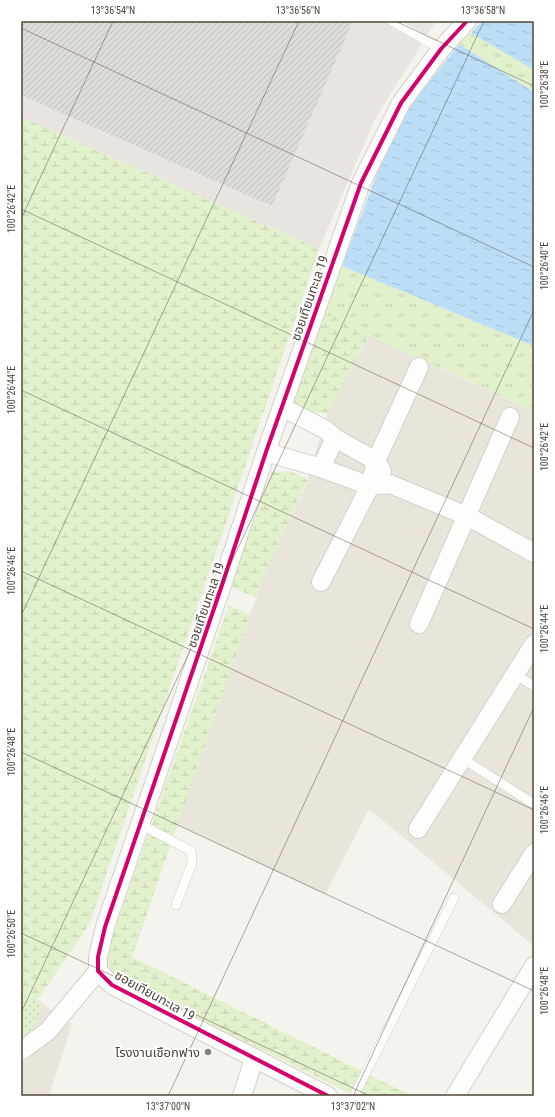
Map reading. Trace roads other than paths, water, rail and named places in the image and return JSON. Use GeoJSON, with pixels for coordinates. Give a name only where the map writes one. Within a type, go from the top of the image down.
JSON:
{"type":"FeatureCollection","features":[{"type":"Feature","properties":{"kind":"street","name":"ซอยเทียนทะเล 19"},"geometry":{"type":"LineString","coordinates":[[328,1096],[302,1090],[254,1059],[112,985],[98,971],[98,957],[105,927],[266,452],[361,183],[401,103],[441,49],[467,21]]}},
{"type":"Feature","properties":{"kind":"street"},"geometry":{"type":"LineString","coordinates":[[321,582],[370,486],[376,461],[419,367]]}},
{"type":"Feature","properties":{"kind":"street"},"geometry":{"type":"LineString","coordinates":[[282,407],[326,430],[335,438],[376,461],[390,484]]}},
{"type":"Feature","properties":{"kind":"street"},"geometry":{"type":"LineString","coordinates":[[419,624],[510,417]]}},
{"type":"Feature","properties":{"kind":"street"},"geometry":{"type":"LineString","coordinates":[[321,468],[335,438]]}},
{"type":"Feature","properties":{"kind":"street"},"geometry":{"type":"LineString","coordinates":[[266,452],[321,468],[370,486],[390,484],[467,516],[534,553]]}},
{"type":"Feature","properties":{"kind":"street"},"geometry":{"type":"LineString","coordinates":[[418,830],[534,644]]}},
{"type":"Feature","properties":{"kind":"street"},"geometry":{"type":"LineString","coordinates":[[502,904],[534,853]]}},
{"type":"Feature","properties":{"kind":"street"},"geometry":{"type":"LineString","coordinates":[[455,1096],[534,966]]}},
{"type":"Feature","properties":{"kind":"street"},"geometry":{"type":"LineString","coordinates":[[21,1051],[48,1031],[98,971]]}},
{"type":"Feature","properties":{"kind":"street"},"geometry":{"type":"LineString","coordinates":[[242,1096],[254,1059]]}},
{"type":"Feature","properties":{"kind":"lane"},"geometry":{"type":"LineString","coordinates":[[392,21],[441,49]]}},
{"type":"Feature","properties":{"kind":"lane"},"geometry":{"type":"LineString","coordinates":[[516,675],[534,686]]}},
{"type":"Feature","properties":{"kind":"lane"},"geometry":{"type":"LineString","coordinates":[[463,759],[534,804]]}},
{"type":"Feature","properties":{"kind":"lane"},"geometry":{"type":"LineString","coordinates":[[140,824],[191,851],[192,863],[176,905]]}},
{"type":"Feature","properties":{"kind":"lane"},"geometry":{"type":"LineString","coordinates":[[354,1096],[454,898]]}},
{"type":"Feature","properties":{"kind":"water"},"geometry":{"type":"Polygon","coordinates":[[[482,21],[534,21],[534,70],[471,33],[482,21]]]}},
{"type":"Feature","properties":{"kind":"water"},"geometry":{"type":"Polygon","coordinates":[[[459,44],[534,92],[534,346],[342,266],[378,171],[409,108],[459,44]]]}},
{"type":"Feature","properties":{"kind":"place","name":"โรงงานเชือกฟาง"},"geometry":{"type":"Point","coordinates":[208,1052]}}]}
